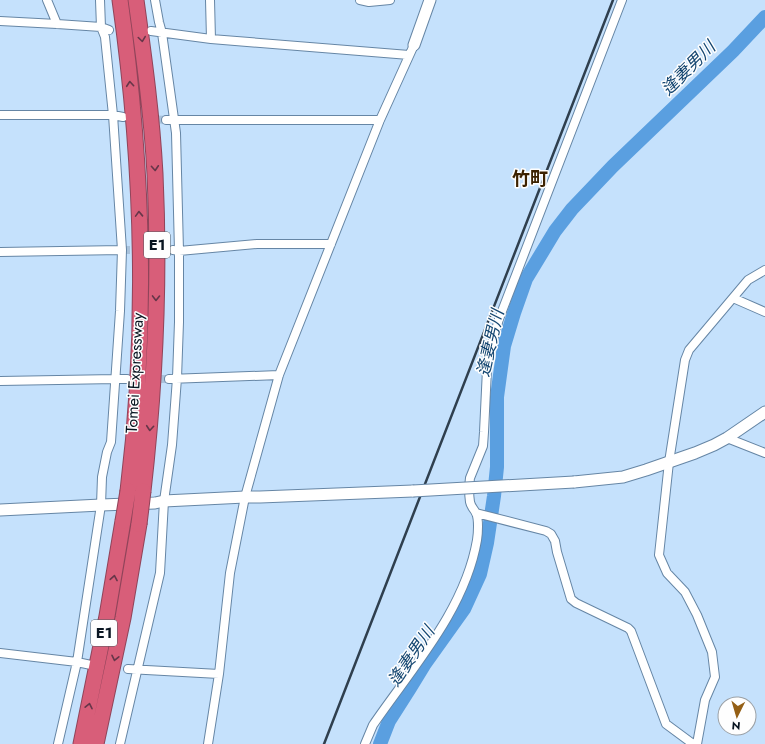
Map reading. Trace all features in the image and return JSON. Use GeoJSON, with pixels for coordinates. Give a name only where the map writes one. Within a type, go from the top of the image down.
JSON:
{"type":"FeatureCollection","features":[{"type":"Feature","properties":{"kind":"highway","name":"Tomei Expressway"},"geometry":{"type":"LineString","coordinates":[[80,744],[107,616],[128,491],[140,338],[138,172],[127,54],[120,0]]}},
{"type":"Feature","properties":{"kind":"highway","name":"Tomei Expressway"},"geometry":{"type":"LineString","coordinates":[[96,744],[123,618],[139,524],[152,404],[155,353],[157,245],[155,173],[150,108],[136,0]]}},
{"type":"Feature","properties":{"kind":"street"},"geometry":{"type":"LineString","coordinates":[[47,0],[57,24]]}},
{"type":"Feature","properties":{"kind":"street"},"geometry":{"type":"LineString","coordinates":[[58,744],[77,662],[101,505],[102,477],[107,452],[111,442],[120,311],[122,250],[113,115],[105,28],[100,0]]}},
{"type":"Feature","properties":{"kind":"street"},"geometry":{"type":"LineString","coordinates":[[120,744],[160,573],[164,501],[172,445],[173,378],[179,322],[176,251],[175,121],[162,33],[155,0]]}},
{"type":"Feature","properties":{"kind":"street"},"geometry":{"type":"LineString","coordinates":[[210,0],[211,39]]}},
{"type":"Feature","properties":{"kind":"street"},"geometry":{"type":"LineString","coordinates":[[360,0],[369,2],[390,0]]}},
{"type":"Feature","properties":{"kind":"street"},"geometry":{"type":"LineString","coordinates":[[208,744],[219,674],[230,572],[246,497],[279,375],[380,120],[414,45],[430,0]]}},
{"type":"Feature","properties":{"kind":"street"},"geometry":{"type":"LineString","coordinates":[[365,744],[373,725],[441,628],[467,579],[476,546],[478,525],[476,513],[470,502],[470,478],[483,446],[487,369],[491,348],[499,319],[622,0]]}},
{"type":"Feature","properties":{"kind":"street"},"geometry":{"type":"LineString","coordinates":[[0,21],[105,28]]}},
{"type":"Feature","properties":{"kind":"street"},"geometry":{"type":"LineString","coordinates":[[151,31],[211,39],[409,55]]}},
{"type":"Feature","properties":{"kind":"street"},"geometry":{"type":"LineString","coordinates":[[0,115],[113,115],[124,117]]}},
{"type":"Feature","properties":{"kind":"street"},"geometry":{"type":"LineString","coordinates":[[166,120],[380,120]]}},
{"type":"Feature","properties":{"kind":"street"},"geometry":{"type":"LineString","coordinates":[[176,251],[257,244],[331,244]]}},
{"type":"Feature","properties":{"kind":"street"},"geometry":{"type":"LineString","coordinates":[[0,252],[122,250]]}},
{"type":"Feature","properties":{"kind":"street"},"geometry":{"type":"LineString","coordinates":[[697,744],[705,700],[716,677],[712,652],[697,615],[685,592],[667,573],[659,555],[669,462],[685,360],[690,350],[748,280],[765,270]]}},
{"type":"Feature","properties":{"kind":"street"},"geometry":{"type":"LineString","coordinates":[[733,298],[765,312]]}},
{"type":"Feature","properties":{"kind":"street"},"geometry":{"type":"LineString","coordinates":[[173,378],[279,375]]}},
{"type":"Feature","properties":{"kind":"street"},"geometry":{"type":"LineString","coordinates":[[0,381],[127,379]]}},
{"type":"Feature","properties":{"kind":"street"},"geometry":{"type":"LineString","coordinates":[[0,510],[246,497],[413,491],[574,482],[623,477],[695,453],[714,445],[765,412]]}},
{"type":"Feature","properties":{"kind":"street"},"geometry":{"type":"LineString","coordinates":[[726,438],[765,453]]}},
{"type":"Feature","properties":{"kind":"street"},"geometry":{"type":"LineString","coordinates":[[476,513],[546,531],[551,534],[555,541],[571,599],[576,604],[628,628],[631,631],[666,724],[693,744]]}},
{"type":"Feature","properties":{"kind":"street"},"geometry":{"type":"LineString","coordinates":[[0,653],[91,665]]}},
{"type":"Feature","properties":{"kind":"street"},"geometry":{"type":"LineString","coordinates":[[128,669],[219,674]]}},
{"type":"Feature","properties":{"kind":"waterway","name":"逢妻男川"},"geometry":{"type":"LineString","coordinates":[[380,744],[389,721],[424,665],[464,609],[480,574],[487,543],[494,496],[497,467],[497,397],[504,346],[526,279],[555,231],[572,209],[613,166],[733,51],[765,17]]}},
{"type":"Feature","properties":{"kind":"tunnel"},"geometry":{"type":"LineString","coordinates":[[131,118],[166,120]]}},
{"type":"Feature","properties":{"kind":"tunnel"},"geometry":{"type":"LineString","coordinates":[[122,250],[173,250]]}},
{"type":"Feature","properties":{"kind":"tunnel"},"geometry":{"type":"LineString","coordinates":[[134,379],[169,379]]}},
{"type":"Feature","properties":{"kind":"railway"},"geometry":{"type":"LineString","coordinates":[[324,744],[613,0]]}},
{"type":"Feature","properties":{"kind":"district","name":"竹町"},"geometry":{"type":"Point","coordinates":[530,179]}}]}
